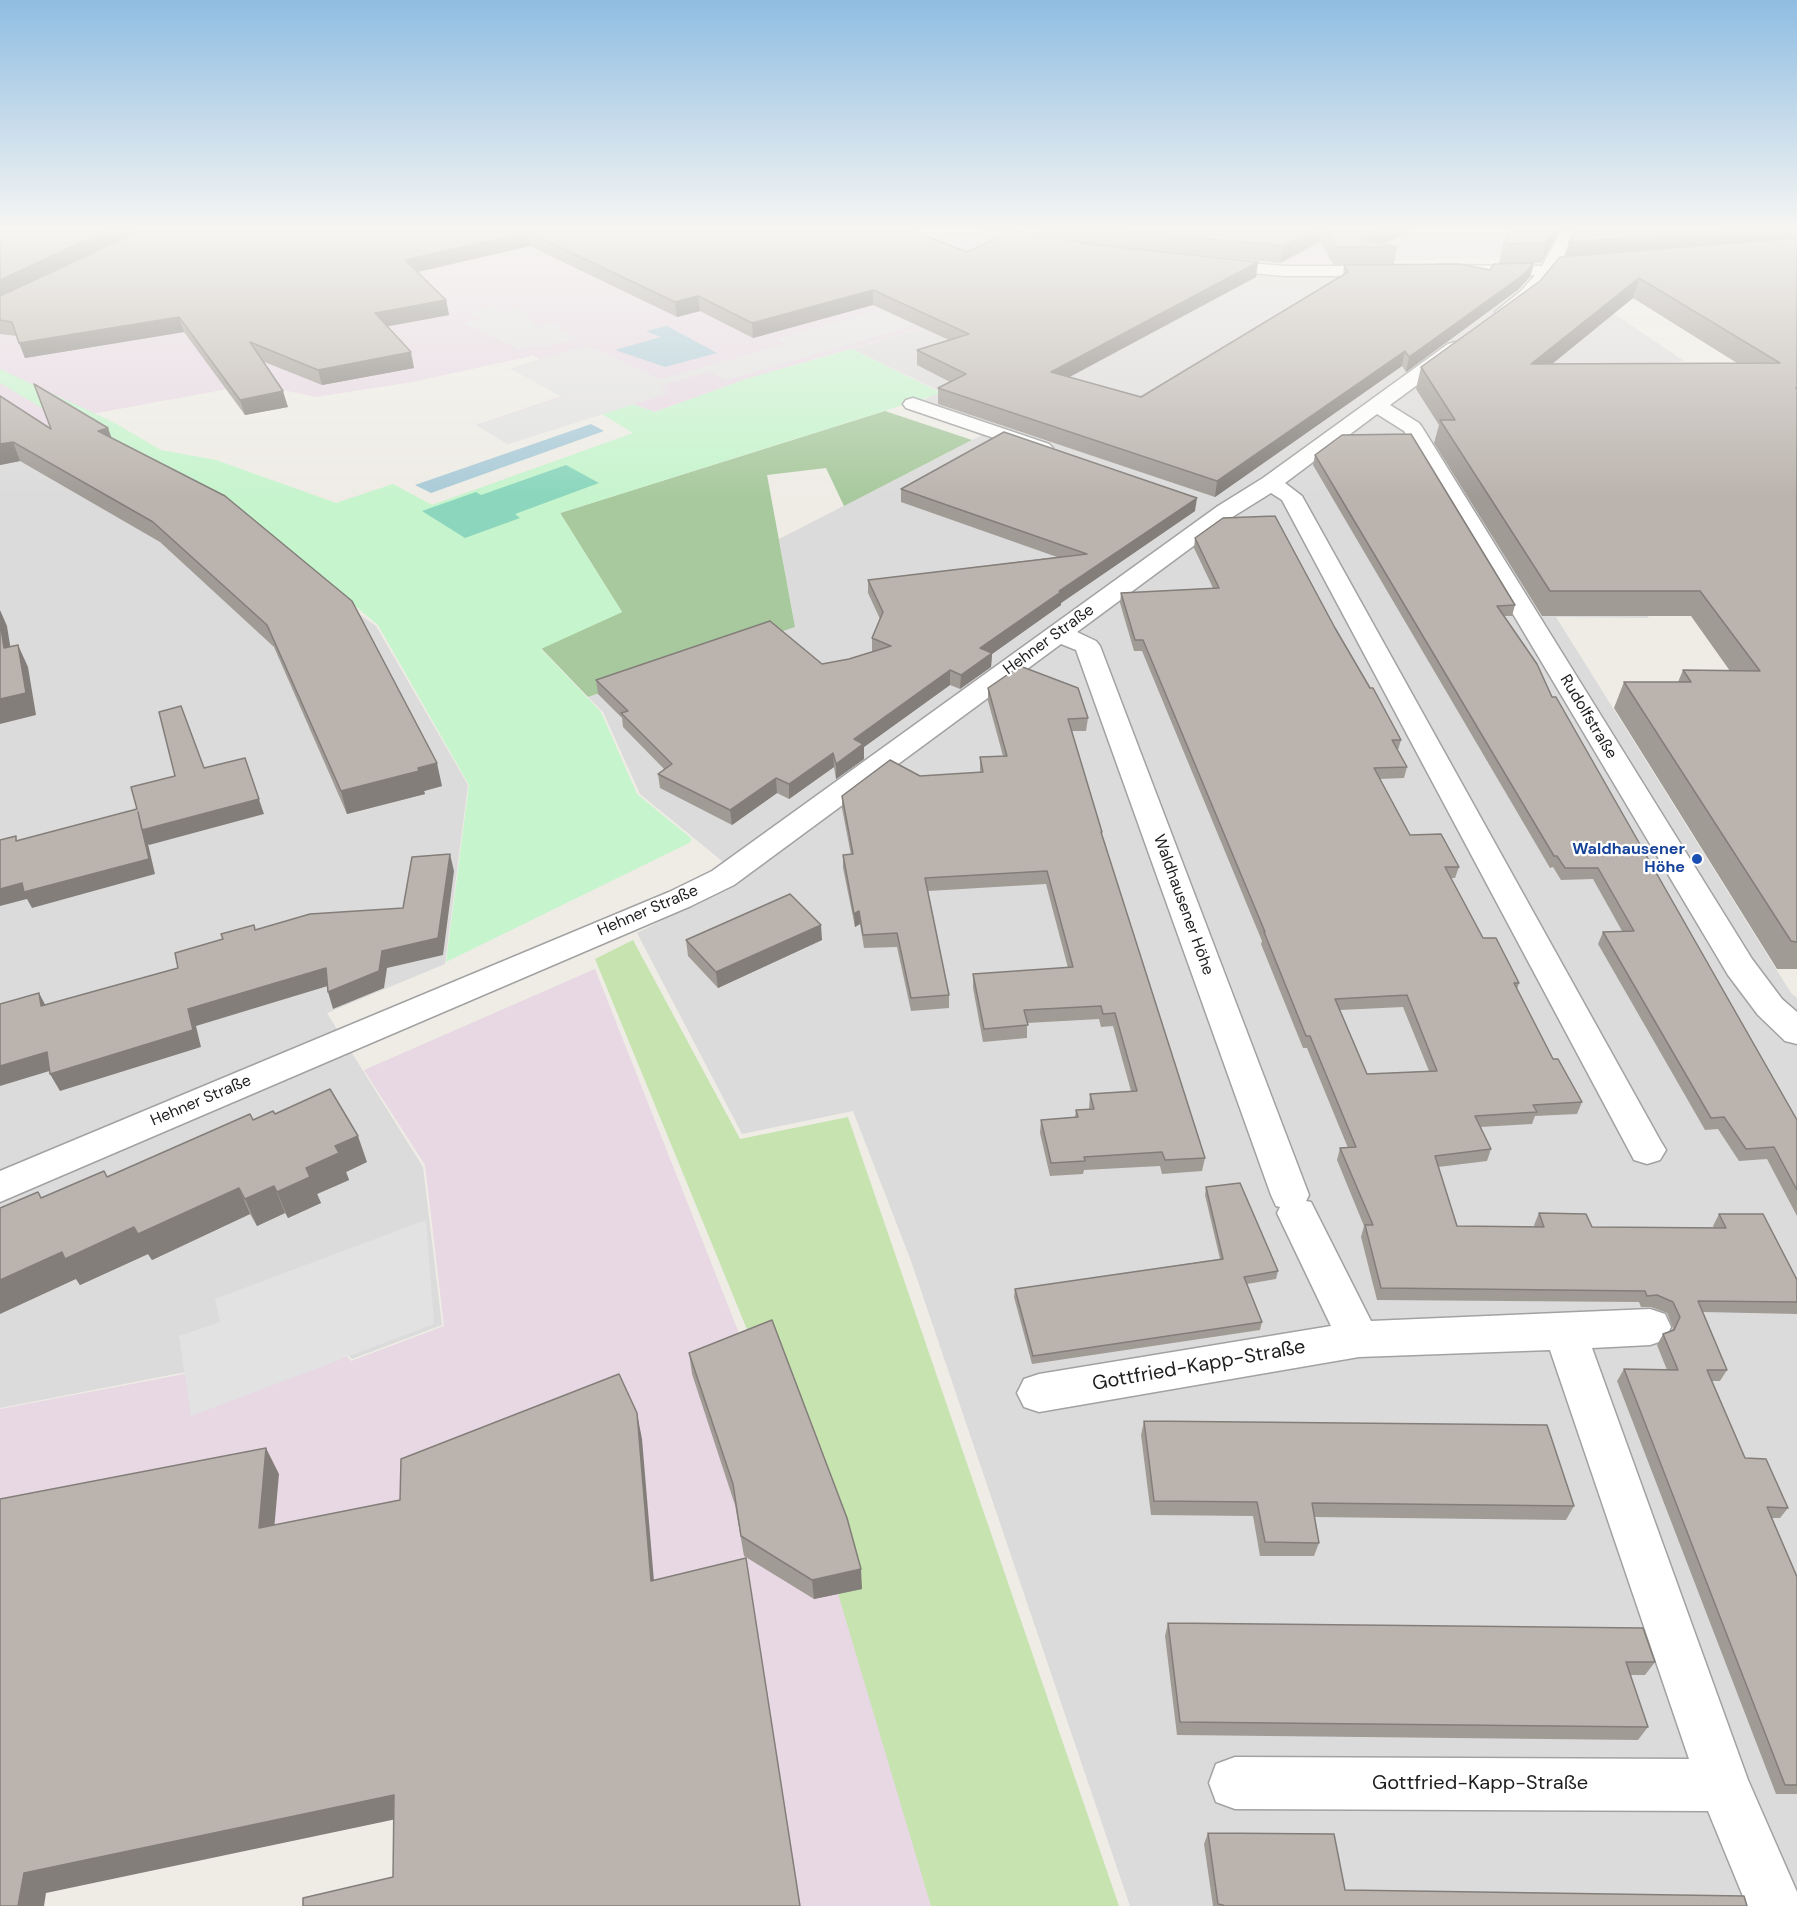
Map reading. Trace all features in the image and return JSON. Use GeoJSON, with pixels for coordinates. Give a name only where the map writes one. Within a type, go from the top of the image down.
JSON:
{"type":"FeatureCollection","features":[{"type":"Feature","properties":{"kind":"street","name":"Hehner Straße"},"geometry":{"type":"LineString","coordinates":[[0,1187],[680,899],[723,878],[1058,633],[1214,507],[1271,483],[1467,339]]}},
{"type":"Feature","properties":{"kind":"street"},"geometry":{"type":"LineString","coordinates":[[913,404],[1058,454]]}},
{"type":"Feature","properties":{"kind":"street","name":"Rudolfstraße"},"geometry":{"type":"LineString","coordinates":[[1378,405],[1412,427],[1740,967],[1770,1007],[1797,1032]]}},
{"type":"Feature","properties":{"kind":"street"},"geometry":{"type":"LineString","coordinates":[[1271,483],[1291,496],[1647,1150]]}},
{"type":"Feature","properties":{"kind":"street","name":"Waldhausener Höhe"},"geometry":{"type":"LineString","coordinates":[[1058,633],[1087,646],[1294,1204],[1359,1339]]}},
{"type":"Feature","properties":{"kind":"street","name":"Gottfried-Kapp-Straße"},"geometry":{"type":"LineString","coordinates":[[1039,1393],[1359,1339],[1650,1327]]}},
{"type":"Feature","properties":{"kind":"street"},"geometry":{"type":"LineString","coordinates":[[1565,1332],[1724,1785],[1775,1906]]}},
{"type":"Feature","properties":{"kind":"street","name":"Gottfried-Kapp-Straße"},"geometry":{"type":"LineString","coordinates":[[1235,1783],[1724,1785]]}},
{"type":"Feature","properties":{"kind":"shaded area"},"geometry":{"type":"Polygon","coordinates":[[[0,320],[952,320],[749,378],[655,412],[632,404],[508,444],[476,425],[562,396],[511,369],[540,359],[529,354],[532,356],[412,382],[316,397],[255,384],[75,417],[0,459],[0,320]]]}},
{"type":"Feature","properties":{"kind":"shaded area"},"geometry":{"type":"Polygon","coordinates":[[[474,320],[530,320],[536,327],[553,323],[576,339],[541,347],[536,344],[519,349],[464,323],[474,320]]]}},
{"type":"Feature","properties":{"kind":"shaded area"},"geometry":{"type":"Polygon","coordinates":[[[844,320],[932,320],[728,380],[709,372],[659,386],[670,393],[508,444],[477,425],[562,397],[511,369],[541,359],[588,346],[661,379],[785,344],[777,339],[844,320]]]}},
{"type":"Feature","properties":{"kind":"shaded area"},"geometry":{"type":"Polygon","coordinates":[[[953,320],[1623,320],[1684,361],[1613,368],[1636,599],[1649,618],[1556,617],[1791,993],[1797,998],[1797,1906],[1130,1906],[911,1261],[853,1111],[742,1134],[637,933],[744,879],[640,794],[603,712],[588,697],[795,627],[779,539],[994,429],[923,400],[941,392],[852,349],[953,320]]]}},
{"type":"Feature","properties":{"kind":"shaded area"},"geometry":{"type":"Polygon","coordinates":[[[30,455],[230,522],[376,626],[468,785],[445,964],[327,1013],[423,1167],[442,1325],[352,1359],[336,1343],[0,1408],[0,460],[30,455]]]}},
{"type":"Feature","properties":{"kind":"shaded area"},"geometry":{"type":"Polygon","coordinates":[[[595,969],[782,1442],[955,1906],[401,1906],[406,1524],[0,1604],[0,1409],[337,1345],[351,1361],[444,1326],[425,1165],[364,1070],[595,969]]]}},
{"type":"Feature","properties":{"kind":"shaded area"},"geometry":{"type":"Polygon","coordinates":[[[426,1220],[434,1324],[191,1416],[179,1336],[220,1322],[215,1299],[426,1220]]]}},
{"type":"Feature","properties":{"kind":"green space"},"geometry":{"type":"Polygon","coordinates":[[[852,349],[941,393],[560,513],[622,612],[541,649],[601,712],[637,794],[692,839],[689,843],[446,962],[469,785],[378,625],[250,518],[87,435],[0,383],[0,369],[113,422],[161,450],[216,460],[336,503],[393,484],[432,505],[633,433],[602,414],[632,404],[655,412],[749,378],[852,349]]]}},
{"type":"Feature","properties":{"kind":"green space"},"geometry":{"type":"Polygon","coordinates":[[[885,411],[972,440],[844,506],[826,468],[767,475],[795,627],[588,697],[541,648],[622,612],[560,513],[885,411]]]}},
{"type":"Feature","properties":{"kind":"green space"},"geometry":{"type":"Polygon","coordinates":[[[566,465],[599,483],[515,514],[520,518],[465,538],[422,511],[476,492],[481,495],[566,465]]]}},
{"type":"Feature","properties":{"kind":"green space"},"geometry":{"type":"Polygon","coordinates":[[[633,940],[740,1139],[848,1117],[1119,1906],[931,1906],[792,1439],[595,959],[633,940]]]}},
{"type":"Feature","properties":{"kind":"water"},"geometry":{"type":"Polygon","coordinates":[[[667,326],[717,353],[665,367],[615,350],[661,337],[646,331],[667,326]]]}},
{"type":"Feature","properties":{"kind":"water"},"geometry":{"type":"Polygon","coordinates":[[[591,424],[604,431],[431,493],[415,485],[591,424]]]}},
{"type":"Feature","properties":{"kind":"building"},"geometry":{"type":"Polygon","coordinates":[[[0,320],[161,320],[19,343],[12,322],[0,320]]]}},
{"type":"Feature","properties":{"kind":"building"},"geometry":{"type":"Polygon","coordinates":[[[181,320],[381,320],[411,352],[318,370],[250,342],[283,391],[240,400],[181,320]]]}},
{"type":"Feature","properties":{"kind":"building"},"geometry":{"type":"Polygon","coordinates":[[[746,320],[763,320],[752,323],[746,320]]]}},
{"type":"Feature","properties":{"kind":"building"},"geometry":{"type":"Polygon","coordinates":[[[938,320],[1149,320],[1051,372],[1141,397],[1269,320],[1461,320],[1409,357],[1405,351],[1217,481],[938,388],[966,374],[917,350],[969,334],[938,320]]]}},
{"type":"Feature","properties":{"kind":"building"},"geometry":{"type":"Polygon","coordinates":[[[1486,320],[1586,320],[1531,364],[1780,363],[1709,320],[1797,320],[1797,942],[1791,941],[1624,682],[1691,682],[1683,670],[1760,671],[1700,591],[1550,591],[1440,420],[1455,420],[1421,367],[1486,320]]]}},
{"type":"Feature","properties":{"kind":"building"},"geometry":{"type":"Polygon","coordinates":[[[34,384],[108,428],[98,431],[225,496],[352,601],[437,763],[418,768],[419,771],[341,791],[267,625],[153,522],[13,442],[0,444],[0,396],[51,429],[34,384]]]}},
{"type":"Feature","properties":{"kind":"building"},"geometry":{"type":"Polygon","coordinates":[[[1004,432],[1197,498],[1059,591],[1062,591],[980,648],[992,653],[961,675],[950,670],[854,739],[863,744],[836,764],[833,753],[789,784],[776,778],[730,810],[658,774],[672,764],[621,713],[628,711],[596,680],[770,621],[822,664],[849,659],[891,646],[872,638],[883,612],[868,580],[1087,554],[901,489],[1004,432]]]}},
{"type":"Feature","properties":{"kind":"building"},"geometry":{"type":"Polygon","coordinates":[[[1411,434],[1515,605],[1497,606],[1537,664],[1552,697],[1556,697],[1797,1120],[1797,1190],[1774,1147],[1746,1149],[1724,1117],[1711,1118],[1603,932],[1634,931],[1598,868],[1565,868],[1557,856],[1554,856],[1315,455],[1342,435],[1411,434]]]}},
{"type":"Feature","properties":{"kind":"building"},"geometry":{"type":"Polygon","coordinates":[[[1275,516],[1335,628],[1370,688],[1373,688],[1401,740],[1392,740],[1407,767],[1374,768],[1410,835],[1441,834],[1459,867],[1445,867],[1483,938],[1496,938],[1519,983],[1514,983],[1553,1059],[1558,1059],[1582,1102],[1533,1105],[1537,1112],[1475,1116],[1491,1149],[1435,1156],[1457,1226],[1544,1227],[1539,1213],[1586,1214],[1592,1227],[1726,1228],[1719,1214],[1763,1214],[1797,1280],[1797,1302],[1698,1301],[1727,1370],[1707,1370],[1745,1458],[1766,1459],[1788,1508],[1767,1507],[1797,1577],[1797,1785],[1785,1785],[1624,1369],[1678,1370],[1663,1334],[1674,1330],[1680,1317],[1673,1302],[1657,1295],[1647,1296],[1645,1291],[1381,1288],[1365,1225],[1373,1225],[1340,1148],[1356,1147],[1310,1036],[1306,1036],[1143,640],[1135,640],[1121,593],[1219,588],[1195,538],[1223,518],[1275,516]],[[1407,995],[1335,999],[1367,1074],[1437,1071],[1407,995]]]}},
{"type":"Feature","properties":{"kind":"building"},"geometry":{"type":"Polygon","coordinates":[[[0,621],[4,648],[18,645],[26,693],[0,699],[0,621]]]}},
{"type":"Feature","properties":{"kind":"building"},"geometry":{"type":"Polygon","coordinates":[[[1020,666],[1078,688],[1088,718],[1068,719],[1101,832],[1205,1158],[1165,1160],[1162,1152],[1084,1157],[1085,1161],[1051,1163],[1041,1120],[1078,1117],[1076,1110],[1094,1109],[1090,1094],[1137,1091],[1115,1013],[1103,1014],[1101,1006],[1024,1010],[1028,1025],[984,1029],[973,974],[1073,967],[1047,871],[925,878],[949,995],[911,998],[897,933],[863,935],[859,911],[854,914],[843,855],[853,854],[842,796],[890,760],[920,776],[983,772],[980,757],[1007,756],[988,688],[1020,666]]]}},
{"type":"Feature","properties":{"kind":"building"},"geometry":{"type":"Polygon","coordinates":[[[181,706],[204,768],[245,758],[259,799],[142,830],[149,859],[24,892],[22,883],[0,889],[0,840],[16,836],[16,841],[137,809],[131,787],[175,776],[159,712],[181,706]]]}},
{"type":"Feature","properties":{"kind":"building"},"geometry":{"type":"Polygon","coordinates":[[[450,854],[438,938],[382,951],[379,971],[328,992],[326,968],[188,1009],[193,1030],[50,1074],[47,1052],[0,1066],[0,1004],[39,993],[41,1006],[178,968],[175,953],[223,939],[221,934],[254,925],[255,930],[310,914],[403,908],[412,857],[450,854]]]}},
{"type":"Feature","properties":{"kind":"building"},"geometry":{"type":"Polygon","coordinates":[[[790,894],[821,925],[716,972],[686,940],[790,894]]]}},
{"type":"Feature","properties":{"kind":"building"},"geometry":{"type":"Polygon","coordinates":[[[330,1089],[358,1136],[335,1146],[339,1153],[306,1168],[310,1177],[277,1192],[274,1186],[245,1199],[239,1188],[138,1234],[134,1227],[65,1259],[62,1252],[0,1280],[0,1208],[38,1192],[41,1198],[104,1171],[107,1177],[250,1114],[253,1120],[273,1111],[275,1114],[330,1089]]]}},
{"type":"Feature","properties":{"kind":"building"},"geometry":{"type":"Polygon","coordinates":[[[1240,1183],[1278,1271],[1244,1277],[1262,1322],[1033,1356],[1015,1289],[1223,1259],[1206,1187],[1240,1183]]]}},
{"type":"Feature","properties":{"kind":"building"},"geometry":{"type":"Polygon","coordinates":[[[772,1320],[847,1518],[861,1569],[812,1580],[741,1536],[733,1484],[689,1353],[772,1320]]]}},
{"type":"Feature","properties":{"kind":"building"},"geometry":{"type":"Polygon","coordinates":[[[619,1374],[637,1413],[651,1581],[746,1558],[800,1906],[303,1906],[303,1898],[393,1877],[394,1795],[24,1873],[18,1906],[0,1906],[0,1499],[266,1448],[259,1528],[400,1500],[401,1459],[619,1374]]]}},
{"type":"Feature","properties":{"kind":"building"},"geometry":{"type":"Polygon","coordinates":[[[1144,1421],[1547,1425],[1574,1506],[1312,1503],[1319,1543],[1265,1542],[1257,1502],[1154,1501],[1144,1421]]]}},
{"type":"Feature","properties":{"kind":"building"},"geometry":{"type":"Polygon","coordinates":[[[1168,1623],[1643,1628],[1655,1662],[1626,1662],[1648,1727],[1180,1722],[1168,1623]]]}},
{"type":"Feature","properties":{"kind":"building"},"geometry":{"type":"Polygon","coordinates":[[[1208,1833],[1334,1834],[1345,1890],[1744,1896],[1747,1906],[1224,1906],[1218,1904],[1208,1833]]]}},
{"type":"Feature","properties":{"kind":"place","name":"Waldhausener Höhe"},"geometry":{"type":"Point","coordinates":[1697,859]}}]}
